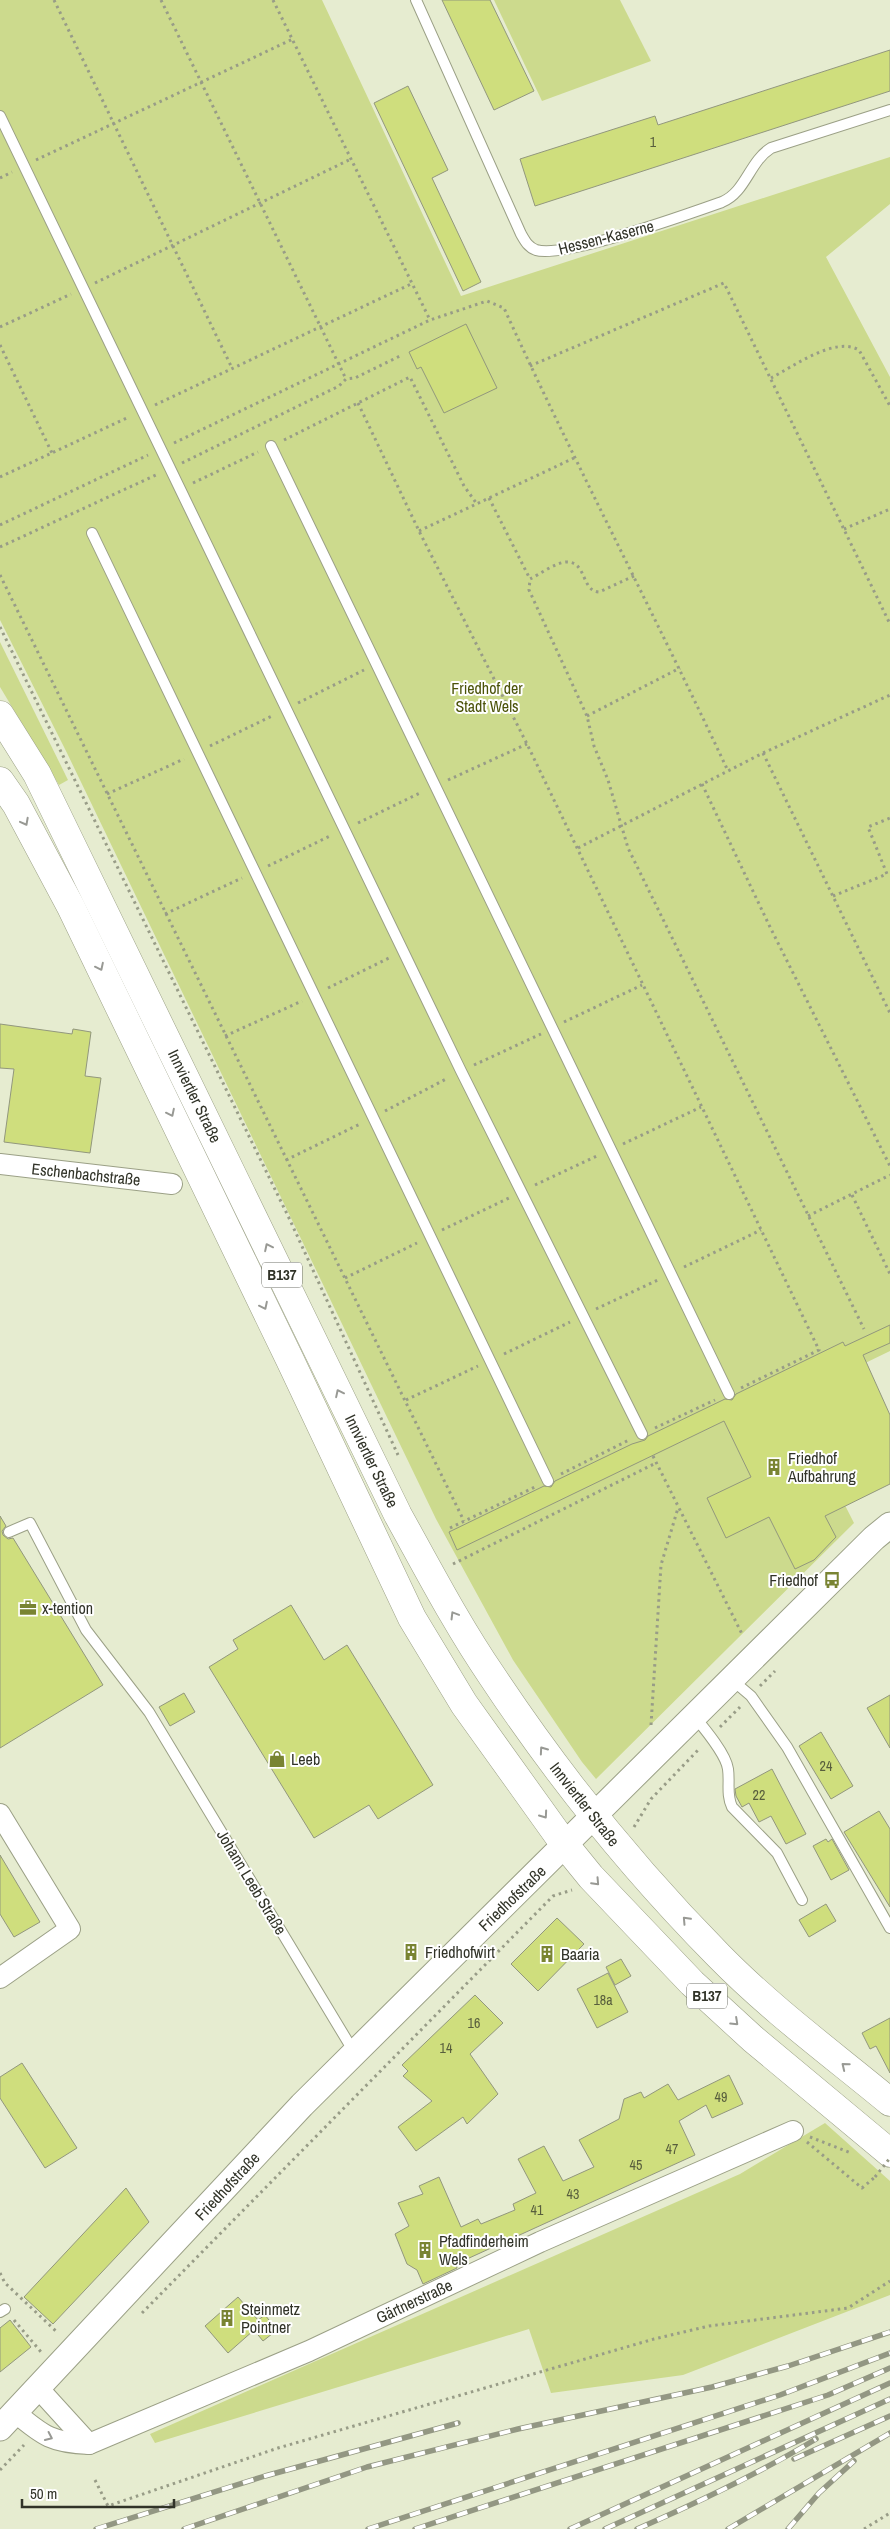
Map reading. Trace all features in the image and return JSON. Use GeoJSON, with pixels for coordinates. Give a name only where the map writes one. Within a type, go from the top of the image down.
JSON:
{"type":"FeatureCollection","features":[{"type":"Feature","properties":{"kind":"main road","name":"Innviertler Straße"},"geometry":{"type":"LineString","coordinates":[[0,715],[37,774],[403,1523],[442,1596],[491,1675],[562,1777],[603,1807],[719,1956],[778,2012],[890,2102]]}},
{"type":"Feature","properties":{"kind":"main road","name":"Innviertler Straße"},"geometry":{"type":"LineString","coordinates":[[0,781],[16,804],[71,906],[412,1618],[464,1704],[565,1845],[591,1877],[692,1983],[753,2039],[890,2153]]}},
{"type":"Feature","properties":{"kind":"street","name":"Eschenbachstraße"},"geometry":{"type":"LineString","coordinates":[[0,1164],[172,1184]]}},
{"type":"Feature","properties":{"kind":"street","name":"Friedhofstraße"},"geometry":{"type":"LineString","coordinates":[[38,2388],[302,2105],[565,1845],[730,1678],[874,1538],[890,1525]]}},
{"type":"Feature","properties":{"kind":"street"},"geometry":{"type":"LineString","coordinates":[[0,1814],[70,1929],[0,1978]]}},
{"type":"Feature","properties":{"kind":"street","name":"Gärtnerstraße"},"geometry":{"type":"LineString","coordinates":[[38,2388],[8,2420],[62,2443],[88,2444],[309,2351],[540,2242],[793,2131]]}},
{"type":"Feature","properties":{"kind":"street"},"geometry":{"type":"LineString","coordinates":[[38,2388],[88,2444]]}},
{"type":"Feature","properties":{"kind":"lane","name":"Hessen-Kaserne"},"geometry":{"type":"LineString","coordinates":[[416,0],[520,234],[527,244],[537,250],[566,249],[648,228],[722,202],[731,198],[737,192],[757,161],[771,148],[890,110]]}},
{"type":"Feature","properties":{"kind":"lane"},"geometry":{"type":"LineString","coordinates":[[0,116],[525,1201],[642,1434]]}},
{"type":"Feature","properties":{"kind":"lane"},"geometry":{"type":"LineString","coordinates":[[271,446],[729,1394]]}},
{"type":"Feature","properties":{"kind":"lane"},"geometry":{"type":"LineString","coordinates":[[92,533],[548,1481]]}},
{"type":"Feature","properties":{"kind":"lane","name":"Johann Leeb Straße"},"geometry":{"type":"LineString","coordinates":[[9,1532],[30,1523],[86,1630],[149,1712],[354,2053]]}},
{"type":"Feature","properties":{"kind":"lane"},"geometry":{"type":"LineString","coordinates":[[730,1678],[751,1696],[787,1747],[890,1928]]}},
{"type":"Feature","properties":{"kind":"lane"},"geometry":{"type":"LineString","coordinates":[[694,1715],[711,1737],[728,1767],[728,1798],[732,1807],[777,1853],[802,1900]]}},
{"type":"Feature","properties":{"kind":"path"},"geometry":{"type":"LineString","coordinates":[[54,0],[232,368]]}},
{"type":"Feature","properties":{"kind":"path"},"geometry":{"type":"LineString","coordinates":[[161,0],[258,203],[346,379]]}},
{"type":"Feature","properties":{"kind":"path"},"geometry":{"type":"LineString","coordinates":[[274,0],[430,320]]}},
{"type":"Feature","properties":{"kind":"path"},"geometry":{"type":"LineString","coordinates":[[0,178],[293,39]]}},
{"type":"Feature","properties":{"kind":"path"},"geometry":{"type":"LineString","coordinates":[[0,327],[351,159]]}},
{"type":"Feature","properties":{"kind":"path"},"geometry":{"type":"LineString","coordinates":[[530,366],[724,283],[890,624]]}},
{"type":"Feature","properties":{"kind":"path"},"geometry":{"type":"LineString","coordinates":[[0,477],[411,284]]}},
{"type":"Feature","properties":{"kind":"path"},"geometry":{"type":"LineString","coordinates":[[0,525],[430,320],[487,301],[504,308],[574,458],[680,668],[728,770]]}},
{"type":"Feature","properties":{"kind":"path"},"geometry":{"type":"LineString","coordinates":[[0,345],[52,453]]}},
{"type":"Feature","properties":{"kind":"path"},"geometry":{"type":"LineString","coordinates":[[771,378],[832,347],[851,346],[860,350],[890,406]]}},
{"type":"Feature","properties":{"kind":"path"},"geometry":{"type":"LineString","coordinates":[[0,547],[170,469],[339,386],[346,379],[355,378],[402,355]]}},
{"type":"Feature","properties":{"kind":"path"},"geometry":{"type":"LineString","coordinates":[[180,489],[410,377],[464,486],[476,504]]}},
{"type":"Feature","properties":{"kind":"path"},"geometry":{"type":"LineString","coordinates":[[358,403],[419,531],[578,848],[819,1350]]}},
{"type":"Feature","properties":{"kind":"path"},"geometry":{"type":"LineString","coordinates":[[419,531],[574,458]]}},
{"type":"Feature","properties":{"kind":"path"},"geometry":{"type":"LineString","coordinates":[[489,498],[530,579],[529,590],[587,716],[594,746],[608,780],[628,848],[864,1329]]}},
{"type":"Feature","properties":{"kind":"path"},"geometry":{"type":"LineString","coordinates":[[844,529],[890,509]]}},
{"type":"Feature","properties":{"kind":"path"},"geometry":{"type":"LineString","coordinates":[[530,579],[564,562],[574,563],[579,567],[590,588],[599,592],[634,576]]}},
{"type":"Feature","properties":{"kind":"path"},"geometry":{"type":"LineString","coordinates":[[0,575],[464,1521]]}},
{"type":"Feature","properties":{"kind":"path"},"geometry":{"type":"LineString","coordinates":[[0,627],[289,1218],[400,1459]]}},
{"type":"Feature","properties":{"kind":"path"},"geometry":{"type":"LineString","coordinates":[[107,794],[198,752],[376,664]]}},
{"type":"Feature","properties":{"kind":"path"},"geometry":{"type":"LineString","coordinates":[[587,716],[680,668]]}},
{"type":"Feature","properties":{"kind":"path"},"geometry":{"type":"LineString","coordinates":[[578,848],[763,752],[890,695]]}},
{"type":"Feature","properties":{"kind":"path"},"geometry":{"type":"LineString","coordinates":[[763,752],[890,1013]]}},
{"type":"Feature","properties":{"kind":"path"},"geometry":{"type":"LineString","coordinates":[[702,784],[770,927],[890,1166]]}},
{"type":"Feature","properties":{"kind":"path"},"geometry":{"type":"LineString","coordinates":[[833,896],[887,874],[868,827],[890,818]]}},
{"type":"Feature","properties":{"kind":"path"},"geometry":{"type":"LineString","coordinates":[[808,1216],[890,1175]]}},
{"type":"Feature","properties":{"kind":"path"},"geometry":{"type":"LineString","coordinates":[[852,1194],[890,1274]]}},
{"type":"Feature","properties":{"kind":"path"},"geometry":{"type":"LineString","coordinates":[[653,1456],[753,1656]]}},
{"type":"Feature","properties":{"kind":"path"},"geometry":{"type":"LineString","coordinates":[[453,1564],[656,1463]]}},
{"type":"Feature","properties":{"kind":"path"},"geometry":{"type":"LineString","coordinates":[[651,1725],[661,1565],[678,1507]]}},
{"type":"Feature","properties":{"kind":"path"},"geometry":{"type":"LineString","coordinates":[[448,1556],[458,1572]]}},
{"type":"Feature","properties":{"kind":"path"},"geometry":{"type":"LineString","coordinates":[[628,1840],[650,1799],[778,1668]]}},
{"type":"Feature","properties":{"kind":"path"},"geometry":{"type":"LineString","coordinates":[[603,1807],[635,1826]]}},
{"type":"Feature","properties":{"kind":"path"},"geometry":{"type":"LineString","coordinates":[[628,1840],[635,1826]]}},
{"type":"Feature","properties":{"kind":"path"},"geometry":{"type":"LineString","coordinates":[[134,2320],[553,1896],[576,1888],[591,1877]]}},
{"type":"Feature","properties":{"kind":"path"},"geometry":{"type":"LineString","coordinates":[[793,2131],[856,2155]]}},
{"type":"Feature","properties":{"kind":"path"},"geometry":{"type":"LineString","coordinates":[[793,2131],[862,2188],[890,2158]]}},
{"type":"Feature","properties":{"kind":"path"},"geometry":{"type":"LineString","coordinates":[[0,2273],[6,2283],[75,2349]]}},
{"type":"Feature","properties":{"kind":"path"},"geometry":{"type":"LineString","coordinates":[[95,2480],[108,2506],[278,2448],[654,2339],[709,2326],[848,2308],[890,2281]]}},
{"type":"Feature","properties":{"kind":"path"},"geometry":{"type":"LineString","coordinates":[[2,2311],[56,2369]]}},
{"type":"Feature","properties":{"kind":"path"},"geometry":{"type":"LineString","coordinates":[[0,2470],[37,2432]]}},
{"type":"Feature","properties":{"kind":"path"},"geometry":{"type":"LineString","coordinates":[[864,2529],[890,2513]]}},
{"type":"Feature","properties":{"kind":"green space","name":"Friedhof der Stadt Wels"},"geometry":{"type":"Polygon","coordinates":[[[0,0],[322,0],[461,296],[890,157],[890,204],[826,257],[890,377],[890,1351],[791,1399],[854,1523],[596,1779],[582,1762],[513,1660],[436,1519],[67,753],[0,620],[0,0]]]}},
{"type":"Feature","properties":{"kind":"green space"},"geometry":{"type":"Polygon","coordinates":[[[494,0],[620,0],[651,61],[542,101],[494,0]]]}},
{"type":"Feature","properties":{"kind":"green space"},"geometry":{"type":"Polygon","coordinates":[[[0,642],[68,780],[59,785],[0,687],[0,642]]]}},
{"type":"Feature","properties":{"kind":"green space"},"geometry":{"type":"Polygon","coordinates":[[[825,2123],[890,2181],[890,2295],[683,2375],[551,2393],[529,2329],[155,2443],[150,2434],[740,2174],[825,2123]]]}},
{"type":"Feature","properties":{"kind":"building"},"geometry":{"type":"Polygon","coordinates":[[[442,0],[490,0],[534,91],[494,110],[442,0]]]}},
{"type":"Feature","properties":{"kind":"building"},"geometry":{"type":"Polygon","coordinates":[[[890,50],[890,91],[535,206],[520,159],[655,116],[658,125],[890,50]]]}},
{"type":"Feature","properties":{"kind":"building"},"geometry":{"type":"Polygon","coordinates":[[[408,86],[448,170],[432,178],[481,282],[463,291],[374,103],[408,86]]]}},
{"type":"Feature","properties":{"kind":"building"},"geometry":{"type":"Polygon","coordinates":[[[466,324],[497,388],[444,413],[421,367],[417,369],[409,352],[466,324]]]}},
{"type":"Feature","properties":{"kind":"building"},"geometry":{"type":"Polygon","coordinates":[[[0,1024],[72,1034],[73,1029],[91,1032],[85,1076],[101,1078],[90,1153],[4,1142],[14,1069],[0,1068],[0,1024]]]}},
{"type":"Feature","properties":{"kind":"building"},"geometry":{"type":"Polygon","coordinates":[[[890,1325],[890,1343],[863,1355],[890,1415],[890,1484],[825,1516],[836,1537],[814,1560],[795,1569],[769,1517],[726,1538],[707,1498],[751,1477],[724,1421],[457,1550],[449,1532],[544,1486],[551,1487],[555,1481],[632,1444],[645,1440],[648,1436],[725,1399],[732,1400],[736,1394],[843,1342],[845,1346],[890,1325]]]}},
{"type":"Feature","properties":{"kind":"building","name":"x-tention"},"geometry":{"type":"Polygon","coordinates":[[[0,1516],[6,1526],[2,1531],[3,1535],[8,1539],[13,1538],[103,1685],[0,1748],[0,1516]]]}},
{"type":"Feature","properties":{"kind":"building"},"geometry":{"type":"Polygon","coordinates":[[[291,1605],[324,1660],[347,1645],[433,1785],[378,1819],[369,1805],[314,1838],[209,1667],[238,1649],[233,1640],[291,1605]]]}},
{"type":"Feature","properties":{"kind":"building"},"geometry":{"type":"Polygon","coordinates":[[[184,1693],[195,1712],[170,1726],[159,1707],[184,1693]]]}},
{"type":"Feature","properties":{"kind":"building"},"geometry":{"type":"Polygon","coordinates":[[[890,1695],[890,1748],[867,1708],[890,1695]]]}},
{"type":"Feature","properties":{"kind":"building"},"geometry":{"type":"Polygon","coordinates":[[[821,1732],[853,1786],[831,1799],[799,1746],[821,1732]]]}},
{"type":"Feature","properties":{"kind":"building"},"geometry":{"type":"Polygon","coordinates":[[[772,1769],[806,1834],[786,1844],[771,1816],[759,1822],[749,1803],[742,1807],[736,1796],[735,1789],[772,1769]]]}},
{"type":"Feature","properties":{"kind":"building"},"geometry":{"type":"Polygon","coordinates":[[[879,1811],[890,1829],[890,1907],[844,1832],[879,1811]]]}},
{"type":"Feature","properties":{"kind":"building"},"geometry":{"type":"Polygon","coordinates":[[[826,1839],[828,1842],[832,1839],[849,1870],[831,1880],[813,1846],[826,1839]]]}},
{"type":"Feature","properties":{"kind":"building"},"geometry":{"type":"Polygon","coordinates":[[[0,1855],[40,1922],[14,1937],[0,1914],[0,1855]]]}},
{"type":"Feature","properties":{"kind":"building"},"geometry":{"type":"Polygon","coordinates":[[[826,1904],[836,1921],[809,1937],[799,1920],[826,1904]]]}},
{"type":"Feature","properties":{"kind":"building","name":"Baaria"},"geometry":{"type":"Polygon","coordinates":[[[557,1918],[584,1944],[538,1991],[511,1964],[557,1918]]]}},
{"type":"Feature","properties":{"kind":"building"},"geometry":{"type":"Polygon","coordinates":[[[621,1959],[631,1976],[615,1985],[606,1967],[621,1959]]]}},
{"type":"Feature","properties":{"kind":"building"},"geometry":{"type":"Polygon","coordinates":[[[608,1973],[628,2012],[597,2028],[577,1989],[608,1973]]]}},
{"type":"Feature","properties":{"kind":"building"},"geometry":{"type":"Polygon","coordinates":[[[475,1995],[503,2023],[470,2054],[498,2094],[467,2124],[463,2117],[416,2151],[398,2127],[432,2101],[403,2076],[408,2071],[402,2065],[475,1995]]]}},
{"type":"Feature","properties":{"kind":"building"},"geometry":{"type":"Polygon","coordinates":[[[890,2018],[890,2073],[876,2046],[870,2049],[862,2033],[890,2018]]]}},
{"type":"Feature","properties":{"kind":"building"},"geometry":{"type":"Polygon","coordinates":[[[22,2063],[77,2148],[45,2168],[0,2098],[0,2077],[22,2063]]]}},
{"type":"Feature","properties":{"kind":"building"},"geometry":{"type":"Polygon","coordinates":[[[729,2075],[743,2104],[712,2118],[706,2105],[679,2121],[695,2155],[456,2264],[457,2268],[423,2284],[417,2270],[407,2264],[395,2234],[409,2226],[398,2203],[423,2194],[419,2186],[439,2177],[461,2227],[478,2219],[481,2224],[515,2210],[513,2204],[536,2193],[518,2159],[544,2146],[563,2181],[594,2167],[579,2140],[619,2119],[624,2099],[641,2092],[644,2098],[668,2084],[678,2100],[729,2075]]]}},
{"type":"Feature","properties":{"kind":"building"},"geometry":{"type":"Polygon","coordinates":[[[126,2188],[149,2222],[53,2324],[24,2297],[126,2188]]]}},
{"type":"Feature","properties":{"kind":"building"},"geometry":{"type":"Polygon","coordinates":[[[238,2297],[258,2320],[265,2315],[277,2330],[263,2341],[254,2330],[228,2353],[205,2326],[238,2297]]]}},
{"type":"Feature","properties":{"kind":"building"},"geometry":{"type":"Polygon","coordinates":[[[10,2320],[31,2347],[0,2372],[0,2328],[10,2320]]]}},
{"type":"Feature","properties":{"kind":"railway"},"geometry":{"type":"LineString","coordinates":[[184,2529],[367,2467],[518,2429],[712,2387],[788,2366],[890,2332]]}},
{"type":"Feature","properties":{"kind":"railway"},"geometry":{"type":"LineString","coordinates":[[368,2529],[780,2395],[890,2353]]}},
{"type":"Feature","properties":{"kind":"railway"},"geometry":{"type":"LineString","coordinates":[[415,2529],[828,2395],[890,2368]]}},
{"type":"Feature","properties":{"kind":"railway"},"geometry":{"type":"LineString","coordinates":[[570,2529],[890,2383]]}},
{"type":"Feature","properties":{"kind":"railway"},"geometry":{"type":"LineString","coordinates":[[605,2529],[890,2399]]}},
{"type":"Feature","properties":{"kind":"railway"},"geometry":{"type":"LineString","coordinates":[[794,2459],[890,2416]]}},
{"type":"Feature","properties":{"kind":"railway"},"geometry":{"type":"LineString","coordinates":[[96,2529],[265,2476],[458,2423]]}},
{"type":"Feature","properties":{"kind":"railway"},"geometry":{"type":"LineString","coordinates":[[728,2529],[890,2433]]}},
{"type":"Feature","properties":{"kind":"railway"},"geometry":{"type":"LineString","coordinates":[[637,2529],[728,2487],[816,2439]]}},
{"type":"Feature","properties":{"kind":"railway"},"geometry":{"type":"LineString","coordinates":[[788,2529],[819,2493],[854,2461]]}},
{"type":"Feature","properties":{"kind":"place","name":"Friedhof Aufbahrung"},"geometry":{"type":"Point","coordinates":[774,1467]}},
{"type":"Feature","properties":{"kind":"place","name":"Friedhof"},"geometry":{"type":"Point","coordinates":[832,1580]}},
{"type":"Feature","properties":{"kind":"place","name":"x-tention"},"geometry":{"type":"Point","coordinates":[28,1608]}},
{"type":"Feature","properties":{"kind":"place","name":"Leeb"},"geometry":{"type":"Point","coordinates":[277,1759]}},
{"type":"Feature","properties":{"kind":"place","name":"Friedhofwirt"},"geometry":{"type":"Point","coordinates":[411,1952]}},
{"type":"Feature","properties":{"kind":"place","name":"Baaria"},"geometry":{"type":"Point","coordinates":[547,1954]}},
{"type":"Feature","properties":{"kind":"place","name":"Pfadfinderheim Wels"},"geometry":{"type":"Point","coordinates":[425,2250]}},
{"type":"Feature","properties":{"kind":"place","name":"Steinmetz Pointner"},"geometry":{"type":"Point","coordinates":[227,2318]}}]}
